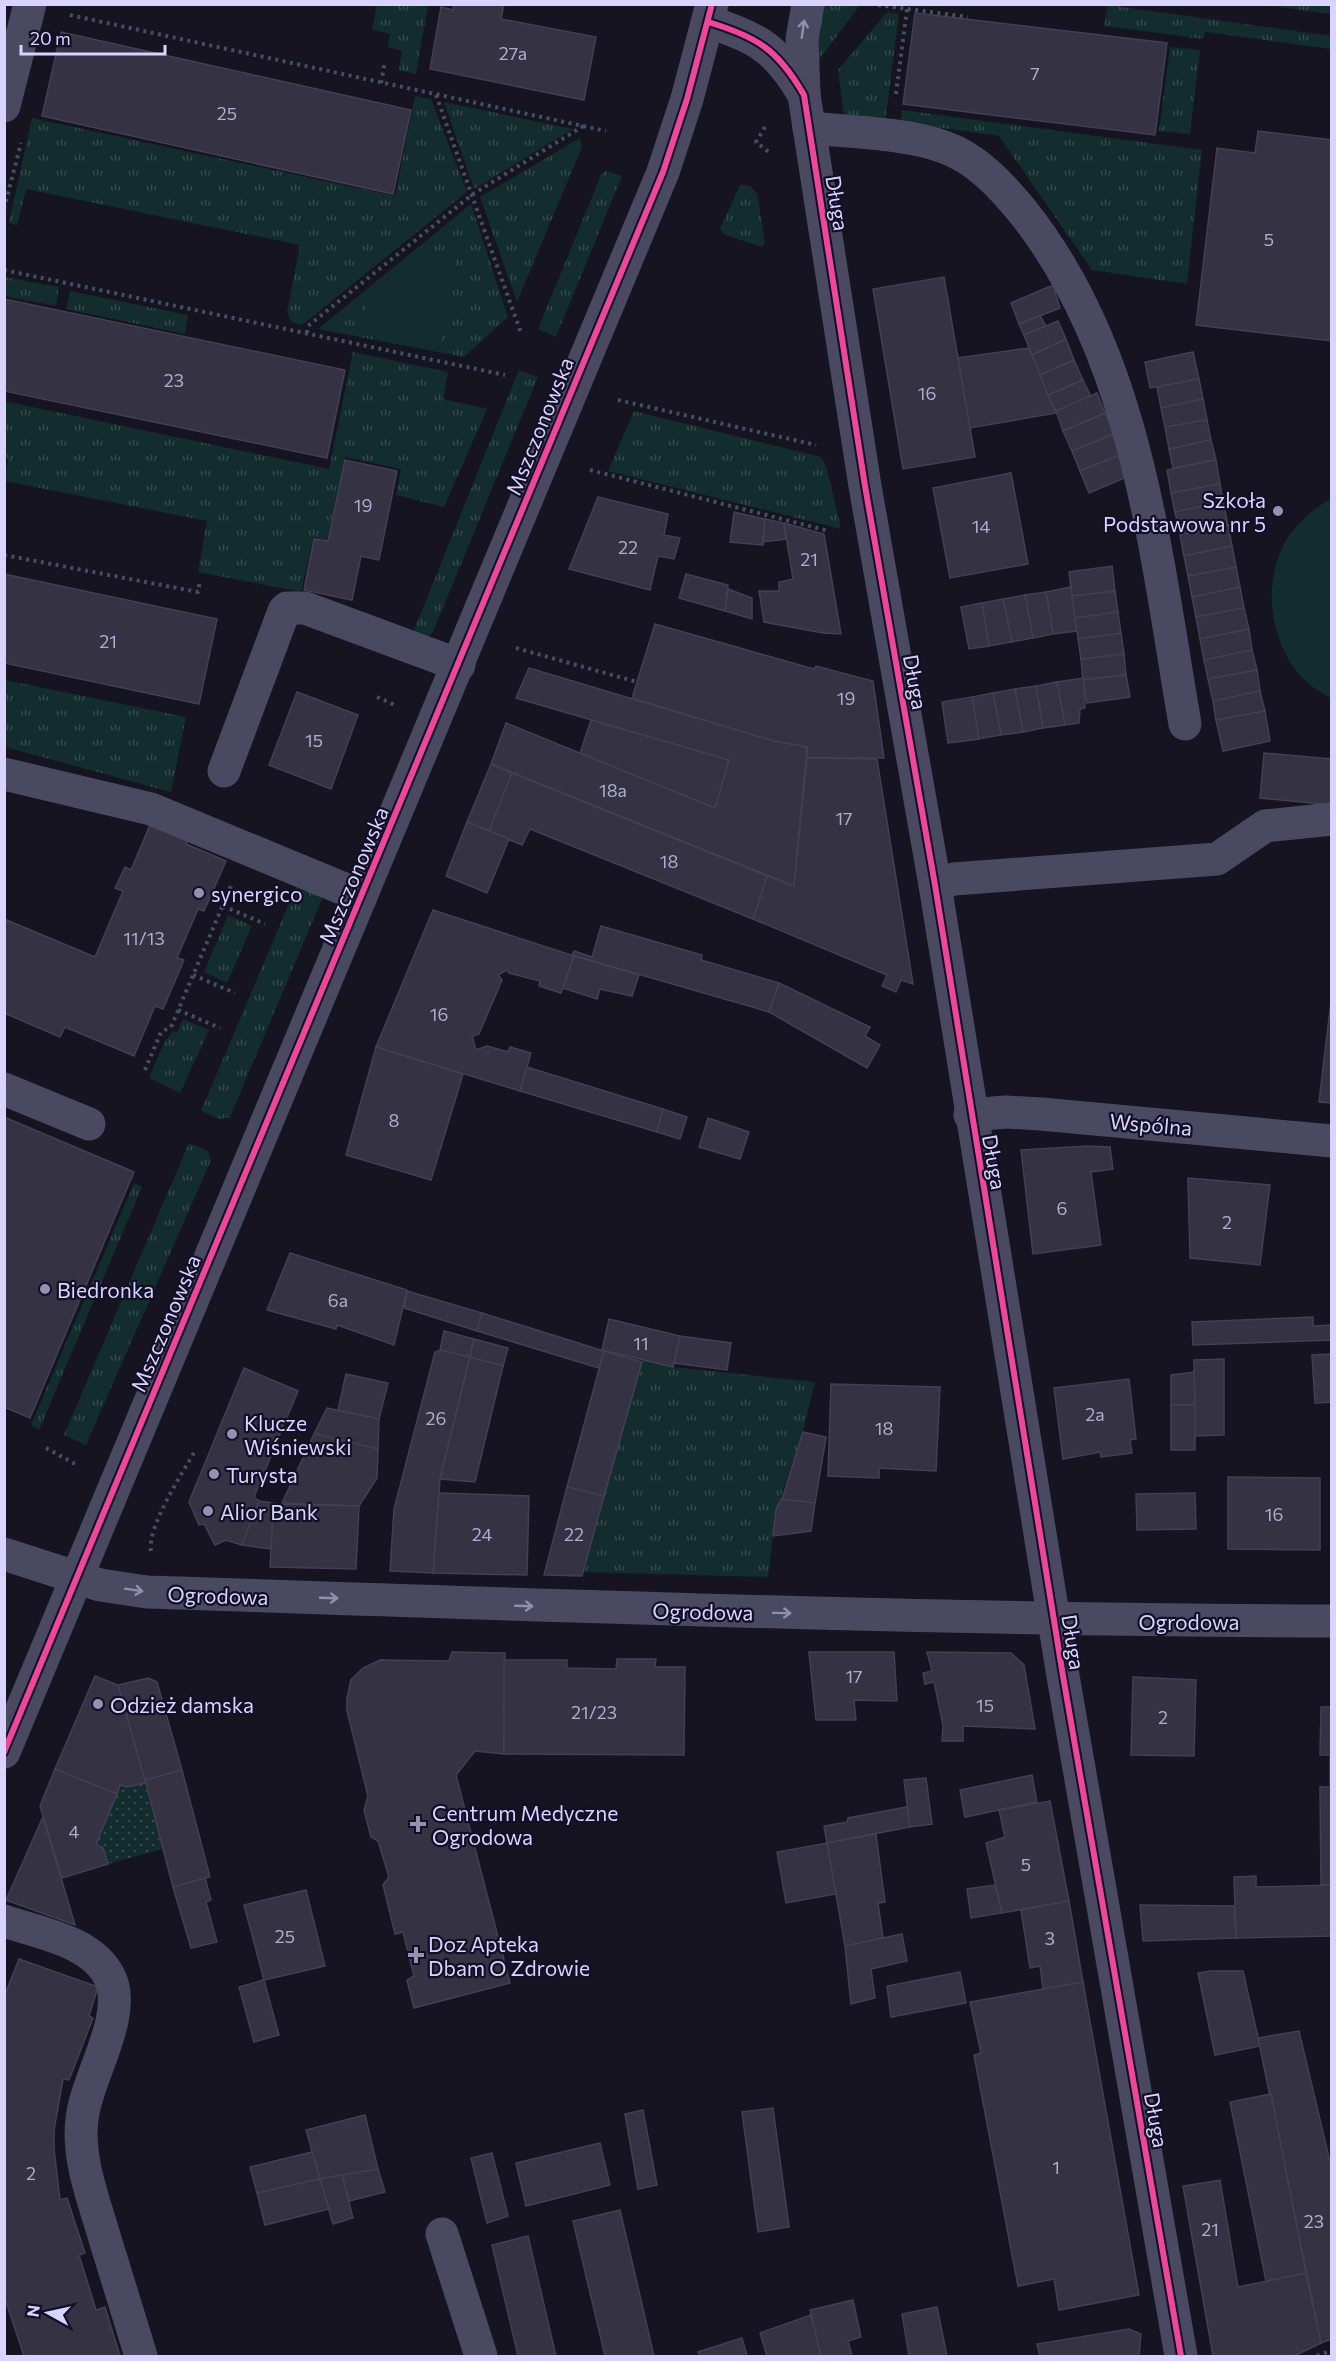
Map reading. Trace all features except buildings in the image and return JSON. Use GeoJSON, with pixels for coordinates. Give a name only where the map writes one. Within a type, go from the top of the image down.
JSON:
{"type":"FeatureCollection","features":[{"type":"Feature","properties":{"kind":"street"},"geometry":{"type":"LineString","coordinates":[[4,106],[30,4]]}},
{"type":"Feature","properties":{"kind":"street"},"geometry":{"type":"LineString","coordinates":[[804,95],[802,39],[808,4]]}},
{"type":"Feature","properties":{"kind":"street","name":"Długa"},"geometry":{"type":"LineString","coordinates":[[710,13],[766,47],[788,67],[804,95],[865,486],[935,885],[970,1115],[1054,1620],[1181,2356]]}},
{"type":"Feature","properties":{"kind":"street","name":"Mszczonowska"},"geometry":{"type":"LineString","coordinates":[[4,1752],[663,172],[710,13]]}},
{"type":"Feature","properties":{"kind":"street"},"geometry":{"type":"LineString","coordinates":[[809,128],[891,136],[944,146],[974,162],[1008,192],[1044,238],[1079,302],[1103,353],[1128,430],[1147,512],[1185,724]]}},
{"type":"Feature","properties":{"kind":"street"},"geometry":{"type":"LineString","coordinates":[[224,771],[287,608],[305,608],[459,665]]}},
{"type":"Feature","properties":{"kind":"street"},"geometry":{"type":"LineString","coordinates":[[4,774],[151,809],[361,896]]}},
{"type":"Feature","properties":{"kind":"street"},"geometry":{"type":"LineString","coordinates":[[935,885],[954,879],[1217,859],[1265,826],[1332,819]]}},
{"type":"Feature","properties":{"kind":"street"},"geometry":{"type":"LineString","coordinates":[[4,1089],[89,1124]]}},
{"type":"Feature","properties":{"kind":"street","name":"Wspólna"},"geometry":{"type":"LineString","coordinates":[[970,1115],[1006,1112],[1041,1114],[1332,1141]]}},
{"type":"Feature","properties":{"kind":"street","name":"Ogrodowa"},"geometry":{"type":"LineString","coordinates":[[4,1554],[100,1585],[147,1592],[696,1612],[1054,1620],[1332,1621]]}},
{"type":"Feature","properties":{"kind":"street"},"geometry":{"type":"LineString","coordinates":[[4,1921],[77,1947],[103,1965],[111,1980],[114,1995],[113,2012],[86,2100],[81,2137],[89,2184],[141,2356]]}},
{"type":"Feature","properties":{"kind":"street"},"geometry":{"type":"LineString","coordinates":[[442,2234],[482,2356]]}},
{"type":"Feature","properties":{"kind":"path"},"geometry":{"type":"LineString","coordinates":[[878,6],[968,17]]}},
{"type":"Feature","properties":{"kind":"path"},"geometry":{"type":"LineString","coordinates":[[891,136],[907,9]]}},
{"type":"Feature","properties":{"kind":"path"},"geometry":{"type":"LineString","coordinates":[[66,14],[606,131]]}},
{"type":"Feature","properties":{"kind":"path"},"geometry":{"type":"LineString","coordinates":[[381,83],[385,61]]}},
{"type":"Feature","properties":{"kind":"path"},"geometry":{"type":"LineString","coordinates":[[436,94],[521,333]]}},
{"type":"Feature","properties":{"kind":"path"},"geometry":{"type":"LineString","coordinates":[[756,142],[767,124]]}},
{"type":"Feature","properties":{"kind":"path"},"geometry":{"type":"LineString","coordinates":[[307,333],[308,326],[473,194],[585,125]]}},
{"type":"Feature","properties":{"kind":"path"},"geometry":{"type":"LineString","coordinates":[[4,270],[505,375]]}},
{"type":"Feature","properties":{"kind":"path"},"geometry":{"type":"LineString","coordinates":[[618,400],[822,447]]}},
{"type":"Feature","properties":{"kind":"path"},"geometry":{"type":"LineString","coordinates":[[590,470],[839,534]]}},
{"type":"Feature","properties":{"kind":"path"},"geometry":{"type":"LineString","coordinates":[[4,555],[198,592],[200,581]]}},
{"type":"Feature","properties":{"kind":"path"},"geometry":{"type":"LineString","coordinates":[[516,648],[637,682]]}},
{"type":"Feature","properties":{"kind":"path"},"geometry":{"type":"LineString","coordinates":[[146,1070],[160,1032],[171,1027],[233,881]]}},
{"type":"Feature","properties":{"kind":"path"},"geometry":{"type":"LineString","coordinates":[[223,906],[265,924]]}},
{"type":"Feature","properties":{"kind":"path"},"geometry":{"type":"LineString","coordinates":[[193,975],[235,993]]}},
{"type":"Feature","properties":{"kind":"path"},"geometry":{"type":"LineString","coordinates":[[178,1010],[220,1028]]}},
{"type":"Feature","properties":{"kind":"path"},"geometry":{"type":"LineString","coordinates":[[46,1448],[84,1469]]}},
{"type":"Feature","properties":{"kind":"path"},"geometry":{"type":"LineString","coordinates":[[153,1554],[150,1550],[152,1540],[168,1498],[177,1476],[195,1451]]}},
{"type":"Feature","properties":{"kind":"path"},"geometry":{"type":"LineString","coordinates":[[1317,2356],[1332,2350]]}},
{"type":"Feature","properties":{"kind":"green space"},"geometry":{"type":"Polygon","coordinates":[[[377,5],[428,5],[416,74],[399,70],[402,51],[388,47],[390,34],[372,30],[377,5]]]}},
{"type":"Feature","properties":{"kind":"green space"},"geometry":{"type":"Polygon","coordinates":[[[821,5],[860,5],[813,68],[821,5]]]}},
{"type":"Feature","properties":{"kind":"green space"},"geometry":{"type":"Polygon","coordinates":[[[1108,5],[1331,36],[1331,49],[1205,32],[1203,39],[1104,26],[1108,5]]]}},
{"type":"Feature","properties":{"kind":"green space"},"geometry":{"type":"Polygon","coordinates":[[[1265,5],[1331,5],[1331,14],[1265,5]]]}},
{"type":"Feature","properties":{"kind":"green space"},"geometry":{"type":"Polygon","coordinates":[[[887,12],[899,14],[885,122],[844,116],[838,70],[887,12]]]}},
{"type":"Feature","properties":{"kind":"green space"},"geometry":{"type":"Polygon","coordinates":[[[1170,47],[1200,50],[1190,134],[1159,131],[1170,47]]]}},
{"type":"Feature","properties":{"kind":"green space"},"geometry":{"type":"Polygon","coordinates":[[[415,96],[431,99],[467,192],[302,325],[291,322],[287,312],[300,245],[26,189],[17,226],[9,222],[32,118],[395,196],[415,96]]]}},
{"type":"Feature","properties":{"kind":"green space"},"geometry":{"type":"Polygon","coordinates":[[[444,102],[573,129],[474,189],[444,102]]]}},
{"type":"Feature","properties":{"kind":"green space"},"geometry":{"type":"Polygon","coordinates":[[[902,110],[1202,150],[1187,284],[1092,270],[999,136],[900,122],[902,110]]]}},
{"type":"Feature","properties":{"kind":"green space"},"geometry":{"type":"Polygon","coordinates":[[[580,138],[582,147],[517,302],[480,197],[580,138]]]}},
{"type":"Feature","properties":{"kind":"green space"},"geometry":{"type":"Polygon","coordinates":[[[606,171],[622,176],[556,337],[538,329],[601,175],[606,171]]]}},
{"type":"Feature","properties":{"kind":"green space"},"geometry":{"type":"Polygon","coordinates":[[[740,185],[749,185],[757,193],[765,242],[762,247],[723,234],[720,229],[740,185]]]}},
{"type":"Feature","properties":{"kind":"green space"},"geometry":{"type":"Polygon","coordinates":[[[471,204],[508,317],[464,357],[318,329],[471,204]]]}},
{"type":"Feature","properties":{"kind":"green space"},"geometry":{"type":"Polygon","coordinates":[[[419,249],[457,256],[439,349],[360,334],[369,290],[419,249]]]}},
{"type":"Feature","properties":{"kind":"green space"},"geometry":{"type":"Polygon","coordinates":[[[4,277],[59,287],[56,306],[5,296],[4,277]]]}},
{"type":"Feature","properties":{"kind":"green space"},"geometry":{"type":"Polygon","coordinates":[[[70,291],[188,315],[185,334],[66,309],[70,291]]]}},
{"type":"Feature","properties":{"kind":"green space"},"geometry":{"type":"Polygon","coordinates":[[[353,352],[448,372],[443,399],[487,409],[444,507],[396,495],[401,469],[345,457],[327,540],[313,538],[301,592],[198,572],[207,521],[5,481],[8,460],[5,452],[4,401],[329,469],[353,352]]]}},
{"type":"Feature","properties":{"kind":"green space"},"geometry":{"type":"Polygon","coordinates":[[[519,370],[538,377],[433,632],[428,637],[412,635],[519,370]]]}},
{"type":"Feature","properties":{"kind":"green space"},"geometry":{"type":"Polygon","coordinates":[[[634,411],[821,457],[826,465],[841,529],[608,471],[634,411]]]}},
{"type":"Feature","properties":{"kind":"green space"},"geometry":{"type":"Polygon","coordinates":[[[1331,498],[1331,698],[1312,687],[1297,671],[1285,652],[1272,608],[1272,585],[1276,563],[1289,535],[1306,517],[1331,498]]]}},
{"type":"Feature","properties":{"kind":"green space"},"geometry":{"type":"Polygon","coordinates":[[[5,680],[186,717],[171,792],[5,747],[5,680]]]}},
{"type":"Feature","properties":{"kind":"green space"},"geometry":{"type":"Polygon","coordinates":[[[299,880],[328,885],[230,1117],[220,1119],[201,1111],[299,880]]]}},
{"type":"Feature","properties":{"kind":"green space"},"geometry":{"type":"Polygon","coordinates":[[[228,915],[252,926],[227,983],[204,972],[228,915]]]}},
{"type":"Feature","properties":{"kind":"green space"},"geometry":{"type":"Polygon","coordinates":[[[183,1019],[209,1030],[180,1093],[149,1078],[164,1043],[173,1031],[177,1033],[183,1019]]]}},
{"type":"Feature","properties":{"kind":"green space"},"geometry":{"type":"Polygon","coordinates":[[[189,1143],[208,1151],[211,1160],[86,1445],[64,1435],[189,1143]]]}},
{"type":"Feature","properties":{"kind":"green space"},"geometry":{"type":"Polygon","coordinates":[[[134,1183],[142,1187],[39,1430],[31,1425],[134,1183]]]}},
{"type":"Feature","properties":{"kind":"green space"},"geometry":{"type":"Polygon","coordinates":[[[643,1360],[673,1367],[815,1382],[803,1432],[776,1510],[768,1577],[582,1572],[643,1360]]]}},
{"type":"Feature","properties":{"kind":"green space"},"geometry":{"type":"Polygon","coordinates":[[[145,1783],[162,1849],[108,1864],[103,1848],[96,1844],[120,1785],[145,1783]]]}},
{"type":"Feature","properties":{"kind":"cycle path"},"geometry":{"type":"LineString","coordinates":[[4,1752],[663,172],[687,99],[712,4]]}},
{"type":"Feature","properties":{"kind":"cycle path"},"geometry":{"type":"LineString","coordinates":[[708,22],[740,33],[765,47],[785,67],[804,95],[865,486],[935,885],[1063,1676],[1181,2356]]}},
{"type":"Feature","properties":{"kind":"place","name":"Szkoła Podstawowa nr 5"},"geometry":{"type":"Point","coordinates":[1278,511]}},
{"type":"Feature","properties":{"kind":"place","name":"synergico"},"geometry":{"type":"Point","coordinates":[199,893]}},
{"type":"Feature","properties":{"kind":"place","name":"Biedronka"},"geometry":{"type":"Point","coordinates":[45,1289]}},
{"type":"Feature","properties":{"kind":"place","name":"Klucze Wiśniewski"},"geometry":{"type":"Point","coordinates":[232,1434]}},
{"type":"Feature","properties":{"kind":"place","name":"Turysta"},"geometry":{"type":"Point","coordinates":[214,1474]}},
{"type":"Feature","properties":{"kind":"place","name":"Alior Bank"},"geometry":{"type":"Point","coordinates":[208,1511]}},
{"type":"Feature","properties":{"kind":"place","name":"Odzież damska"},"geometry":{"type":"Point","coordinates":[98,1704]}},
{"type":"Feature","properties":{"kind":"place","name":"Centrum Medyczne Ogrodowa"},"geometry":{"type":"Point","coordinates":[418,1824]}},
{"type":"Feature","properties":{"kind":"place","name":"Doz Apteka Dbam O Zdrowie"},"geometry":{"type":"Point","coordinates":[416,1955]}}]}
